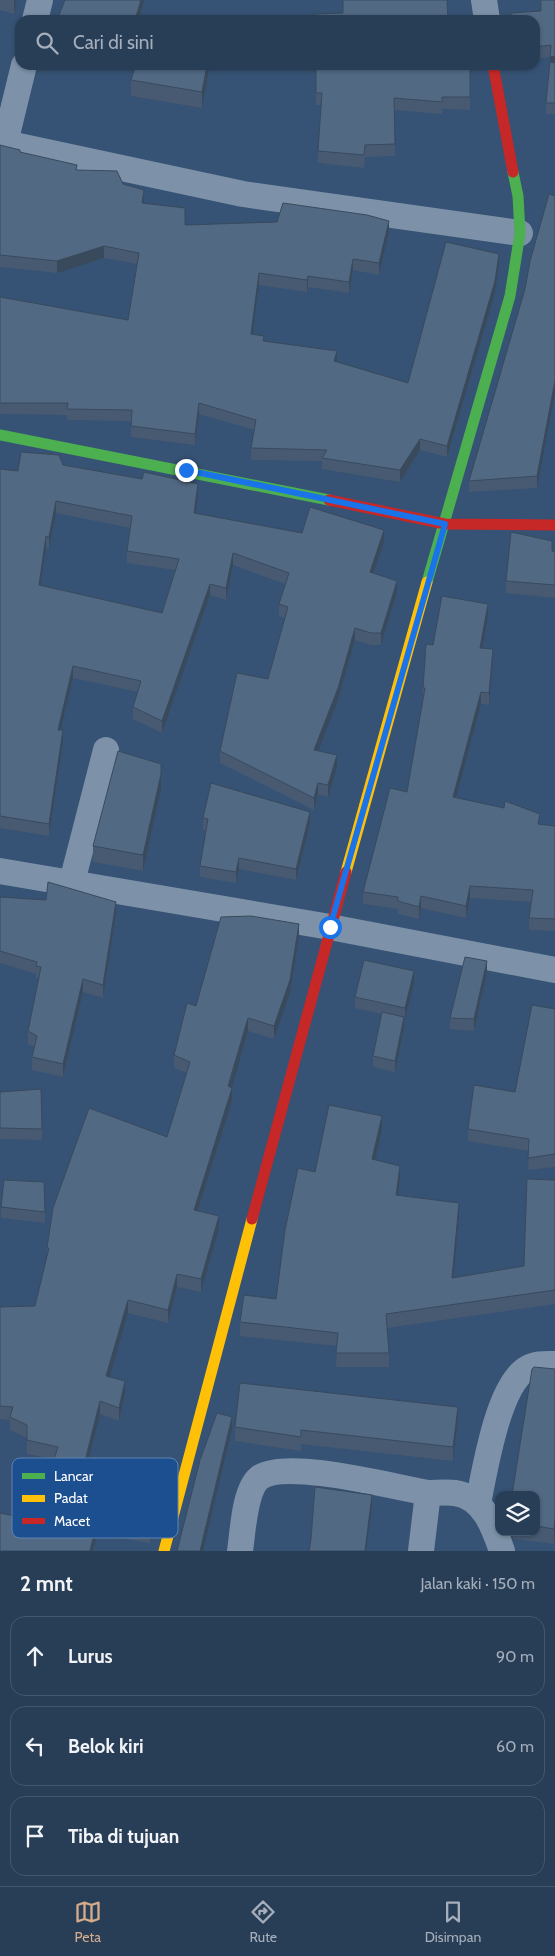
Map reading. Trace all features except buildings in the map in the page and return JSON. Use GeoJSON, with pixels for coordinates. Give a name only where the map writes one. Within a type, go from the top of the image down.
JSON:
{"type":"FeatureCollection","features":[{"type":"Feature","properties":{"kind":"street"},"geometry":{"type":"LineString","coordinates":[[36,15],[40,0]]}},
{"type":"Feature","properties":{"kind":"street"},"geometry":{"type":"LineString","coordinates":[[484,0],[486,15]]}},
{"type":"Feature","properties":{"kind":"street"},"geometry":{"type":"LineString","coordinates":[[23,70],[3,142],[242,194],[520,233]]}},
{"type":"Feature","properties":{"kind":"street"},"geometry":{"type":"LineString","coordinates":[[178,1494],[330,927],[510,296],[520,233],[518,196],[494,70]]}},
{"type":"Feature","properties":{"kind":"street"},"geometry":{"type":"LineString","coordinates":[[0,434],[186,470],[445,524],[555,525]]}},
{"type":"Feature","properties":{"kind":"street"},"geometry":{"type":"LineString","coordinates":[[72,882],[106,750]]}},
{"type":"Feature","properties":{"kind":"street"},"geometry":{"type":"LineString","coordinates":[[0,871],[330,927],[555,970]]}},
{"type":"Feature","properties":{"kind":"street"},"geometry":{"type":"LineString","coordinates":[[478,1503],[494,1428],[514,1380],[528,1367],[555,1364]]}},
{"type":"Feature","properties":{"kind":"street"},"geometry":{"type":"LineString","coordinates":[[240,1551],[246,1510],[251,1491],[258,1479],[271,1472],[290,1470],[325,1474],[428,1493],[456,1493],[478,1503],[492,1525],[502,1551]]}},
{"type":"Feature","properties":{"kind":"street"},"geometry":{"type":"LineString","coordinates":[[421,1551],[428,1493]]}},
{"type":"Feature","properties":{"kind":"street"},"geometry":{"type":"LineString","coordinates":[[164,1551],[167,1538]]}},
{"type":"Feature","properties":{"kind":"traffic: fast"},"geometry":{"type":"LineString","coordinates":[[427,582],[510,296],[520,233],[518,196],[513,172]]}},
{"type":"Feature","properties":{"kind":"traffic: fast"},"geometry":{"type":"LineString","coordinates":[[0,435],[329,500]]}},
{"type":"Feature","properties":{"kind":"traffic: slow"},"geometry":{"type":"LineString","coordinates":[[346,872],[427,582]]}},
{"type":"Feature","properties":{"kind":"traffic: slow"},"geometry":{"type":"LineString","coordinates":[[178,1498],[252,1219]]}},
{"type":"Feature","properties":{"kind":"traffic: slow"},"geometry":{"type":"LineString","coordinates":[[164,1551],[167,1538]]}},
{"type":"Feature","properties":{"kind":"traffic: jam"},"geometry":{"type":"LineString","coordinates":[[494,70],[513,172]]}},
{"type":"Feature","properties":{"kind":"traffic: jam"},"geometry":{"type":"LineString","coordinates":[[329,500],[445,524],[555,525]]}},
{"type":"Feature","properties":{"kind":"traffic: jam"},"geometry":{"type":"LineString","coordinates":[[252,1219],[346,872]]}},
{"type":"Feature","properties":{"kind":"route"},"geometry":{"type":"LineString","coordinates":[[186,470],[445,524],[396,688],[330,927]]}}]}
